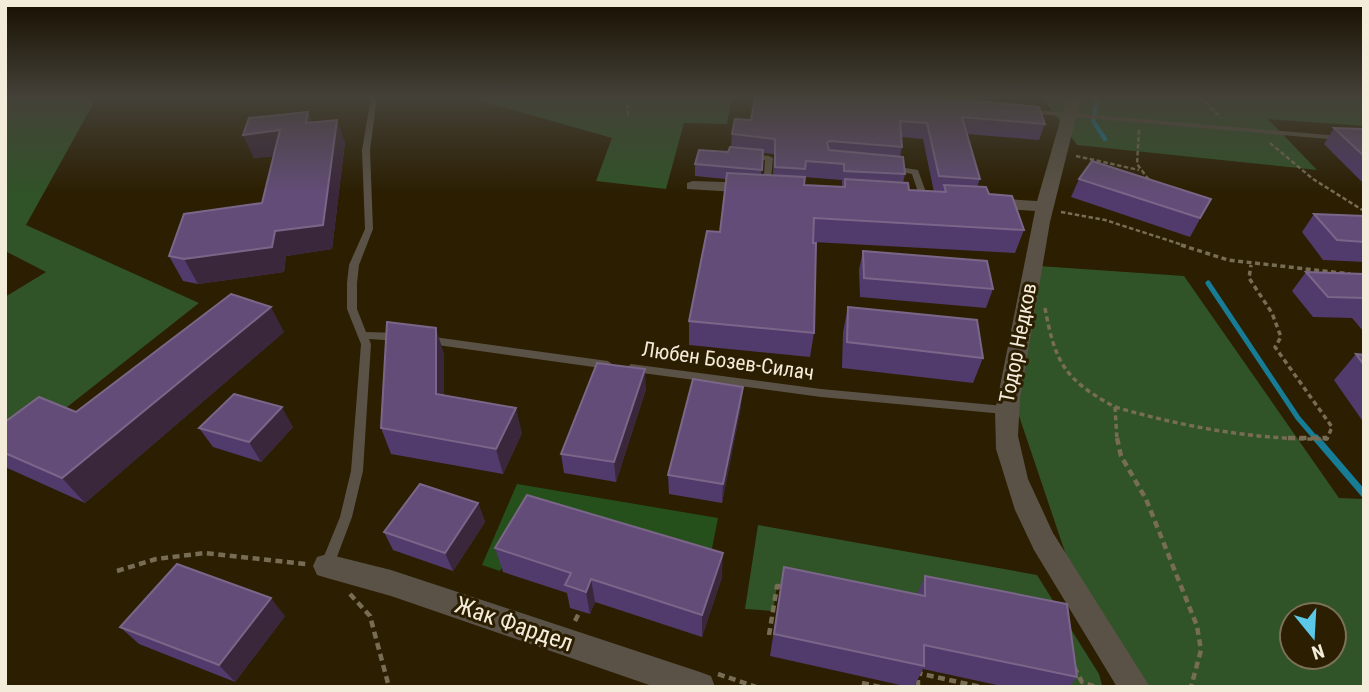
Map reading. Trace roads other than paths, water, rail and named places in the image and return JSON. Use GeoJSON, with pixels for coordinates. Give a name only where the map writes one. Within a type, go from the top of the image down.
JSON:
{"type":"FeatureCollection","features":[{"type":"Feature","properties":{"kind":"street","name":"Тодор Недков"},"geometry":{"type":"LineString","coordinates":[[1069,129],[1058,152],[1042,206],[1016,368],[1004,410],[1007,448],[1016,480],[1032,516],[1082,605],[1135,687]]}},
{"type":"Feature","properties":{"kind":"street"},"geometry":{"type":"LineString","coordinates":[[693,186],[774,189]]}},
{"type":"Feature","properties":{"kind":"street"},"geometry":{"type":"LineString","coordinates":[[977,202],[1042,206]]}},
{"type":"Feature","properties":{"kind":"street","name":"Жак Фардел"},"geometry":{"type":"LineString","coordinates":[[327,566],[709,680]]}},
{"type":"Feature","properties":{"kind":"lane"},"geometry":{"type":"LineString","coordinates":[[327,566],[346,517],[358,471],[366,352],[364,335],[352,309],[352,283],[354,265],[369,229],[366,150],[369,129]]}},
{"type":"Feature","properties":{"kind":"lane"},"geometry":{"type":"LineString","coordinates":[[1246,129],[1364,140]]}},
{"type":"Feature","properties":{"kind":"lane"},"geometry":{"type":"LineString","coordinates":[[740,155],[769,158],[774,189]]}},
{"type":"Feature","properties":{"kind":"lane"},"geometry":{"type":"LineString","coordinates":[[879,166],[915,172],[924,198]]}},
{"type":"Feature","properties":{"kind":"lane","name":"Любен Бозев-Силач"},"geometry":{"type":"LineString","coordinates":[[364,335],[396,336],[821,393],[1004,410]]}},
{"type":"Feature","properties":{"kind":"waterway"},"geometry":{"type":"LineString","coordinates":[[1099,129],[1105,139]]}},
{"type":"Feature","properties":{"kind":"waterway"},"geometry":{"type":"LineString","coordinates":[[1208,283],[1298,418],[1317,440]]}},
{"type":"Feature","properties":{"kind":"waterway"},"geometry":{"type":"LineString","coordinates":[[1316,438],[1364,494]]}}]}
